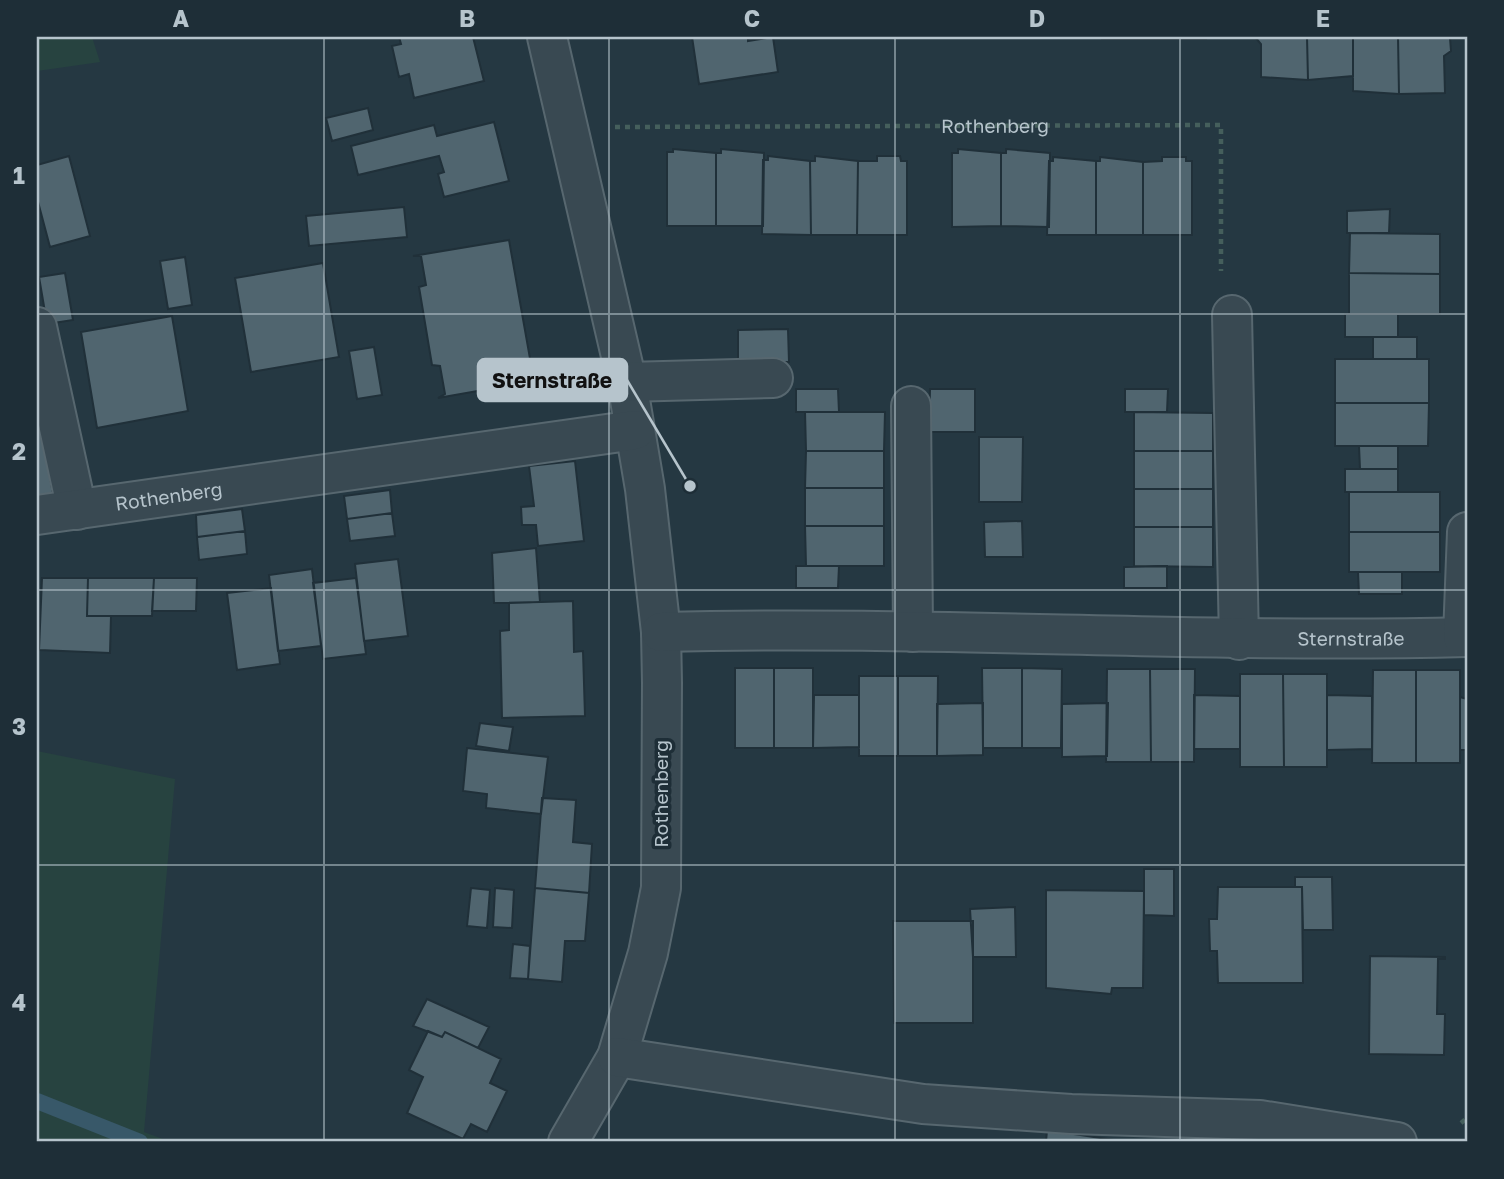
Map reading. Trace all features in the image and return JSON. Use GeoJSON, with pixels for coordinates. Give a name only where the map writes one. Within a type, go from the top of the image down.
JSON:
{"type":"FeatureCollection","features":[{"type":"Feature","properties":{"kind":"street","name":"Rothenberg"},"geometry":{"type":"LineString","coordinates":[[547,37],[627,382],[661,632],[661,888],[648,953],[617,1057],[568,1142]]}},
{"type":"Feature","properties":{"kind":"street"},"geometry":{"type":"LineString","coordinates":[[1232,315],[1238,640]]}},
{"type":"Feature","properties":{"kind":"street"},"geometry":{"type":"LineString","coordinates":[[37,327],[77,510]]}},
{"type":"Feature","properties":{"kind":"street"},"geometry":{"type":"LineString","coordinates":[[627,382],[773,378]]}},
{"type":"Feature","properties":{"kind":"street"},"geometry":{"type":"LineString","coordinates":[[911,406],[912,632]]}},
{"type":"Feature","properties":{"kind":"street","name":"Rothenberg"},"geometry":{"type":"LineString","coordinates":[[37,515],[635,430]]}},
{"type":"Feature","properties":{"kind":"street","name":"Sternstraße"},"geometry":{"type":"LineString","coordinates":[[661,632],[912,632],[1238,640],[1465,637],[1467,532]]}},
{"type":"Feature","properties":{"kind":"street"},"geometry":{"type":"LineString","coordinates":[[617,1057],[923,1104],[1071,1114],[1260,1120],[1397,1142]]}},
{"type":"Feature","properties":{"kind":"path","name":"Rothenberg"},"geometry":{"type":"LineString","coordinates":[[569,127],[1220,125],[1220,315],[1232,315]]}},
{"type":"Feature","properties":{"kind":"path"},"geometry":{"type":"LineString","coordinates":[[1461,1123],[1467,1118]]}},
{"type":"Feature","properties":{"kind":"green space"},"geometry":{"type":"Polygon","coordinates":[[[37,37],[92,37],[100,62],[37,71],[37,37]]]}},
{"type":"Feature","properties":{"kind":"green space"},"geometry":{"type":"Polygon","coordinates":[[[37,751],[175,779],[144,1132],[171,1142],[37,1142],[37,751]]]}},
{"type":"Feature","properties":{"kind":"building"},"geometry":{"type":"Polygon","coordinates":[[[399,37],[473,37],[484,81],[414,98],[409,74],[399,77],[392,46],[401,44],[399,37]]]}},
{"type":"Feature","properties":{"kind":"building"},"geometry":{"type":"Polygon","coordinates":[[[692,37],[748,37],[748,41],[773,37],[778,72],[699,84],[692,37]]]}},
{"type":"Feature","properties":{"kind":"building"},"geometry":{"type":"Polygon","coordinates":[[[1154,37],[1154,39],[1102,39],[1154,37]]]}},
{"type":"Feature","properties":{"kind":"building"},"geometry":{"type":"Polygon","coordinates":[[[1206,37],[1206,39],[1154,39],[1206,37]]]}},
{"type":"Feature","properties":{"kind":"building"},"geometry":{"type":"Polygon","coordinates":[[[1255,37],[1307,37],[1308,80],[1261,77],[1261,44],[1255,37]]]}},
{"type":"Feature","properties":{"kind":"building"},"geometry":{"type":"Polygon","coordinates":[[[1307,37],[1353,37],[1353,76],[1308,80],[1307,37]]]}},
{"type":"Feature","properties":{"kind":"building"},"geometry":{"type":"Polygon","coordinates":[[[1353,37],[1398,37],[1399,94],[1353,91],[1353,37]]]}},
{"type":"Feature","properties":{"kind":"building"},"geometry":{"type":"Polygon","coordinates":[[[1398,37],[1450,38],[1451,51],[1444,56],[1445,93],[1399,94],[1398,37]]]}},
{"type":"Feature","properties":{"kind":"building"},"geometry":{"type":"Polygon","coordinates":[[[368,108],[373,130],[332,141],[326,118],[368,108]]]}},
{"type":"Feature","properties":{"kind":"building"},"geometry":{"type":"Polygon","coordinates":[[[494,122],[509,181],[444,197],[438,174],[444,172],[439,156],[358,175],[351,146],[434,125],[437,136],[494,122]]]}},
{"type":"Feature","properties":{"kind":"building"},"geometry":{"type":"Polygon","coordinates":[[[673,149],[716,153],[716,226],[667,226],[667,152],[673,152],[673,149]]]}},
{"type":"Feature","properties":{"kind":"building"},"geometry":{"type":"Polygon","coordinates":[[[721,149],[764,153],[763,226],[716,226],[716,153],[721,153],[721,149]]]}},
{"type":"Feature","properties":{"kind":"building"},"geometry":{"type":"Polygon","coordinates":[[[958,149],[1001,153],[1001,226],[952,227],[952,153],[958,153],[958,149]]]}},
{"type":"Feature","properties":{"kind":"building"},"geometry":{"type":"Polygon","coordinates":[[[1006,149],[1050,153],[1049,227],[1001,226],[1001,153],[1006,153],[1006,149]]]}},
{"type":"Feature","properties":{"kind":"building"},"geometry":{"type":"Polygon","coordinates":[[[69,156],[90,236],[50,247],[37,198],[37,165],[69,156]]]}},
{"type":"Feature","properties":{"kind":"building"},"geometry":{"type":"Polygon","coordinates":[[[768,156],[810,161],[811,235],[762,234],[763,160],[768,160],[768,156]]]}},
{"type":"Feature","properties":{"kind":"building"},"geometry":{"type":"Polygon","coordinates":[[[815,156],[858,161],[857,235],[811,235],[810,161],[815,161],[815,156]]]}},
{"type":"Feature","properties":{"kind":"building"},"geometry":{"type":"Polygon","coordinates":[[[877,156],[900,156],[901,161],[907,161],[907,235],[857,235],[858,161],[877,161],[877,156]]]}},
{"type":"Feature","properties":{"kind":"building"},"geometry":{"type":"Polygon","coordinates":[[[1053,157],[1096,161],[1096,235],[1047,235],[1049,161],[1053,161],[1053,157]]]}},
{"type":"Feature","properties":{"kind":"building"},"geometry":{"type":"Polygon","coordinates":[[[1100,157],[1143,162],[1143,235],[1096,235],[1096,161],[1100,161],[1100,157]]]}},
{"type":"Feature","properties":{"kind":"building"},"geometry":{"type":"Polygon","coordinates":[[[1162,157],[1186,157],[1186,161],[1192,161],[1192,235],[1143,235],[1143,162],[1162,161],[1162,157]]]}},
{"type":"Feature","properties":{"kind":"building"},"geometry":{"type":"Polygon","coordinates":[[[404,207],[407,237],[309,246],[306,216],[404,207]]]}},
{"type":"Feature","properties":{"kind":"building"},"geometry":{"type":"Polygon","coordinates":[[[1390,209],[1389,233],[1347,233],[1347,211],[1390,209]]]}},
{"type":"Feature","properties":{"kind":"building"},"geometry":{"type":"Polygon","coordinates":[[[1350,233],[1440,234],[1440,274],[1349,273],[1350,233]]]}},
{"type":"Feature","properties":{"kind":"building"},"geometry":{"type":"Polygon","coordinates":[[[509,240],[534,381],[438,398],[445,394],[440,366],[432,365],[419,287],[426,285],[421,256],[413,256],[509,240]]]}},
{"type":"Feature","properties":{"kind":"building"},"geometry":{"type":"Polygon","coordinates":[[[185,257],[192,305],[168,309],[160,261],[185,257]]]}},
{"type":"Feature","properties":{"kind":"building"},"geometry":{"type":"Polygon","coordinates":[[[323,263],[339,357],[251,372],[235,278],[323,263]]]}},
{"type":"Feature","properties":{"kind":"building"},"geometry":{"type":"Polygon","coordinates":[[[65,273],[73,320],[47,324],[39,277],[65,273]]]}},
{"type":"Feature","properties":{"kind":"building"},"geometry":{"type":"Polygon","coordinates":[[[1349,273],[1440,274],[1440,314],[1349,314],[1349,273]]]}},
{"type":"Feature","properties":{"kind":"building"},"geometry":{"type":"Polygon","coordinates":[[[1345,314],[1398,314],[1398,337],[1345,337],[1345,314]]]}},
{"type":"Feature","properties":{"kind":"building"},"geometry":{"type":"Polygon","coordinates":[[[172,316],[188,411],[97,428],[81,332],[172,316]]]}},
{"type":"Feature","properties":{"kind":"building"},"geometry":{"type":"Polygon","coordinates":[[[788,329],[789,362],[738,362],[738,330],[788,329]]]}},
{"type":"Feature","properties":{"kind":"building"},"geometry":{"type":"Polygon","coordinates":[[[1373,337],[1417,337],[1417,359],[1373,359],[1373,337]]]}},
{"type":"Feature","properties":{"kind":"building"},"geometry":{"type":"Polygon","coordinates":[[[374,347],[382,395],[357,399],[349,351],[374,347]]]}},
{"type":"Feature","properties":{"kind":"building"},"geometry":{"type":"Polygon","coordinates":[[[1335,359],[1429,359],[1429,403],[1335,403],[1335,359]]]}},
{"type":"Feature","properties":{"kind":"building"},"geometry":{"type":"Polygon","coordinates":[[[796,389],[838,389],[839,412],[796,412],[796,389]]]}},
{"type":"Feature","properties":{"kind":"building"},"geometry":{"type":"Polygon","coordinates":[[[930,389],[975,389],[975,432],[929,432],[930,389]]]}},
{"type":"Feature","properties":{"kind":"building"},"geometry":{"type":"Polygon","coordinates":[[[1125,389],[1168,389],[1167,412],[1125,412],[1125,389]]]}},
{"type":"Feature","properties":{"kind":"building"},"geometry":{"type":"Polygon","coordinates":[[[1335,403],[1429,403],[1428,446],[1335,446],[1335,403]]]}},
{"type":"Feature","properties":{"kind":"building"},"geometry":{"type":"Polygon","coordinates":[[[805,412],[885,412],[884,451],[806,451],[805,412]]]}},
{"type":"Feature","properties":{"kind":"building"},"geometry":{"type":"Polygon","coordinates":[[[1134,412],[1213,413],[1213,451],[1134,451],[1134,412]]]}},
{"type":"Feature","properties":{"kind":"building"},"geometry":{"type":"Polygon","coordinates":[[[42,431],[53,494],[37,497],[37,432],[42,431]]]}},
{"type":"Feature","properties":{"kind":"building"},"geometry":{"type":"Polygon","coordinates":[[[979,437],[1023,437],[1022,502],[979,502],[979,437]]]}},
{"type":"Feature","properties":{"kind":"building"},"geometry":{"type":"Polygon","coordinates":[[[1359,446],[1398,446],[1398,469],[1360,469],[1359,446]]]}},
{"type":"Feature","properties":{"kind":"building"},"geometry":{"type":"Polygon","coordinates":[[[806,451],[884,451],[884,488],[805,488],[806,451]]]}},
{"type":"Feature","properties":{"kind":"building"},"geometry":{"type":"Polygon","coordinates":[[[1134,451],[1213,451],[1213,489],[1134,489],[1134,451]]]}},
{"type":"Feature","properties":{"kind":"building"},"geometry":{"type":"Polygon","coordinates":[[[575,461],[584,541],[538,546],[536,525],[522,525],[521,507],[534,506],[529,466],[575,461]]]}},
{"type":"Feature","properties":{"kind":"building"},"geometry":{"type":"Polygon","coordinates":[[[1345,469],[1398,469],[1398,492],[1345,492],[1345,469]]]}},
{"type":"Feature","properties":{"kind":"building"},"geometry":{"type":"Polygon","coordinates":[[[805,488],[884,488],[884,526],[805,526],[805,488]]]}},
{"type":"Feature","properties":{"kind":"building"},"geometry":{"type":"Polygon","coordinates":[[[1134,489],[1213,489],[1213,527],[1134,527],[1134,489]]]}},
{"type":"Feature","properties":{"kind":"building"},"geometry":{"type":"Polygon","coordinates":[[[390,490],[392,513],[347,519],[344,496],[390,490]]]}},
{"type":"Feature","properties":{"kind":"building"},"geometry":{"type":"Polygon","coordinates":[[[1349,492],[1440,492],[1440,532],[1349,532],[1349,492]]]}},
{"type":"Feature","properties":{"kind":"building"},"geometry":{"type":"Polygon","coordinates":[[[242,509],[245,531],[197,537],[196,515],[242,509]]]}},
{"type":"Feature","properties":{"kind":"building"},"geometry":{"type":"Polygon","coordinates":[[[392,513],[395,536],[350,541],[347,519],[392,513]]]}},
{"type":"Feature","properties":{"kind":"building"},"geometry":{"type":"Polygon","coordinates":[[[1022,521],[1023,557],[985,557],[984,522],[1022,521]]]}},
{"type":"Feature","properties":{"kind":"building"},"geometry":{"type":"Polygon","coordinates":[[[805,526],[884,526],[884,566],[806,566],[805,526]]]}},
{"type":"Feature","properties":{"kind":"building"},"geometry":{"type":"Polygon","coordinates":[[[1134,527],[1213,527],[1213,567],[1134,566],[1134,527]]]}},
{"type":"Feature","properties":{"kind":"building"},"geometry":{"type":"Polygon","coordinates":[[[245,531],[247,554],[199,560],[197,537],[245,531]]]}},
{"type":"Feature","properties":{"kind":"building"},"geometry":{"type":"Polygon","coordinates":[[[1349,532],[1440,532],[1440,572],[1349,572],[1349,532]]]}},
{"type":"Feature","properties":{"kind":"building"},"geometry":{"type":"Polygon","coordinates":[[[536,548],[540,602],[494,603],[492,553],[536,548]]]}},
{"type":"Feature","properties":{"kind":"building"},"geometry":{"type":"Polygon","coordinates":[[[398,559],[408,636],[364,641],[355,564],[398,559]]]}},
{"type":"Feature","properties":{"kind":"building"},"geometry":{"type":"Polygon","coordinates":[[[796,566],[839,566],[838,588],[796,588],[796,566]]]}},
{"type":"Feature","properties":{"kind":"building"},"geometry":{"type":"Polygon","coordinates":[[[1167,566],[1167,588],[1124,588],[1124,567],[1167,566]]]}},
{"type":"Feature","properties":{"kind":"building"},"geometry":{"type":"Polygon","coordinates":[[[312,569],[321,646],[278,651],[269,575],[312,569]]]}},
{"type":"Feature","properties":{"kind":"building"},"geometry":{"type":"Polygon","coordinates":[[[1358,572],[1402,572],[1402,594],[1359,594],[1358,572]]]}},
{"type":"Feature","properties":{"kind":"building"},"geometry":{"type":"Polygon","coordinates":[[[42,578],[88,578],[87,616],[111,616],[110,653],[39,650],[42,578]]]}},
{"type":"Feature","properties":{"kind":"building"},"geometry":{"type":"Polygon","coordinates":[[[88,578],[154,578],[152,616],[87,616],[88,578]]]}},
{"type":"Feature","properties":{"kind":"building"},"geometry":{"type":"Polygon","coordinates":[[[154,578],[197,578],[196,611],[152,611],[154,578]]]}},
{"type":"Feature","properties":{"kind":"building"},"geometry":{"type":"Polygon","coordinates":[[[356,578],[366,654],[323,659],[313,583],[356,578]]]}},
{"type":"Feature","properties":{"kind":"building"},"geometry":{"type":"Polygon","coordinates":[[[271,588],[280,664],[237,670],[227,593],[271,588]]]}},
{"type":"Feature","properties":{"kind":"building"},"geometry":{"type":"Polygon","coordinates":[[[573,601],[574,652],[583,651],[585,716],[502,718],[500,631],[509,630],[509,603],[573,601]]]}},
{"type":"Feature","properties":{"kind":"building"},"geometry":{"type":"Polygon","coordinates":[[[735,668],[774,668],[774,748],[735,748],[735,668]]]}},
{"type":"Feature","properties":{"kind":"building"},"geometry":{"type":"Polygon","coordinates":[[[774,668],[813,668],[813,748],[774,748],[774,668]]]}},
{"type":"Feature","properties":{"kind":"building"},"geometry":{"type":"Polygon","coordinates":[[[982,668],[1022,668],[1022,748],[983,748],[982,668]]]}},
{"type":"Feature","properties":{"kind":"building"},"geometry":{"type":"Polygon","coordinates":[[[1022,668],[1062,669],[1061,748],[1022,748],[1022,668]]]}},
{"type":"Feature","properties":{"kind":"building"},"geometry":{"type":"Polygon","coordinates":[[[1107,669],[1150,669],[1151,762],[1106,762],[1107,669]]]}},
{"type":"Feature","properties":{"kind":"building"},"geometry":{"type":"Polygon","coordinates":[[[1150,669],[1195,669],[1194,762],[1151,762],[1150,669]]]}},
{"type":"Feature","properties":{"kind":"building"},"geometry":{"type":"Polygon","coordinates":[[[1373,670],[1416,670],[1416,763],[1372,763],[1373,670]]]}},
{"type":"Feature","properties":{"kind":"building"},"geometry":{"type":"Polygon","coordinates":[[[1416,670],[1460,670],[1460,763],[1416,763],[1416,670]]]}},
{"type":"Feature","properties":{"kind":"building"},"geometry":{"type":"Polygon","coordinates":[[[1240,674],[1283,674],[1284,767],[1240,767],[1240,674]]]}},
{"type":"Feature","properties":{"kind":"building"},"geometry":{"type":"Polygon","coordinates":[[[1283,674],[1327,674],[1327,767],[1284,767],[1283,674]]]}},
{"type":"Feature","properties":{"kind":"building"},"geometry":{"type":"Polygon","coordinates":[[[859,676],[898,676],[898,756],[859,756],[859,676]]]}},
{"type":"Feature","properties":{"kind":"building"},"geometry":{"type":"Polygon","coordinates":[[[898,676],[938,676],[937,756],[898,756],[898,676]]]}},
{"type":"Feature","properties":{"kind":"building"},"geometry":{"type":"Polygon","coordinates":[[[814,695],[859,695],[859,747],[813,748],[814,695]]]}},
{"type":"Feature","properties":{"kind":"building"},"geometry":{"type":"Polygon","coordinates":[[[1194,695],[1240,696],[1240,749],[1194,749],[1194,695]]]}},
{"type":"Feature","properties":{"kind":"building"},"geometry":{"type":"Polygon","coordinates":[[[1327,695],[1372,696],[1372,749],[1327,750],[1327,695]]]}},
{"type":"Feature","properties":{"kind":"building"},"geometry":{"type":"Polygon","coordinates":[[[1460,697],[1467,699],[1467,750],[1460,750],[1460,697]]]}},
{"type":"Feature","properties":{"kind":"building"},"geometry":{"type":"Polygon","coordinates":[[[983,703],[983,755],[937,756],[937,704],[983,703]]]}},
{"type":"Feature","properties":{"kind":"building"},"geometry":{"type":"Polygon","coordinates":[[[1108,703],[1107,756],[1062,757],[1062,704],[1108,703]]]}},
{"type":"Feature","properties":{"kind":"building"},"geometry":{"type":"Polygon","coordinates":[[[480,723],[513,727],[509,751],[476,746],[480,723]]]}},
{"type":"Feature","properties":{"kind":"building"},"geometry":{"type":"Polygon","coordinates":[[[467,748],[548,757],[541,814],[486,808],[487,794],[463,791],[467,748]]]}},
{"type":"Feature","properties":{"kind":"building"},"geometry":{"type":"Polygon","coordinates":[[[542,798],[576,800],[573,842],[592,844],[589,893],[535,888],[542,798]]]}},
{"type":"Feature","properties":{"kind":"building"},"geometry":{"type":"Polygon","coordinates":[[[1144,869],[1174,869],[1174,916],[1144,915],[1144,869]]]}},
{"type":"Feature","properties":{"kind":"building"},"geometry":{"type":"Polygon","coordinates":[[[1295,877],[1332,877],[1333,930],[1303,930],[1302,887],[1295,887],[1295,877]]]}},
{"type":"Feature","properties":{"kind":"building"},"geometry":{"type":"Polygon","coordinates":[[[1218,887],[1302,887],[1303,983],[1218,983],[1217,951],[1210,951],[1209,919],[1217,919],[1218,887]]]}},
{"type":"Feature","properties":{"kind":"building"},"geometry":{"type":"Polygon","coordinates":[[[471,888],[490,890],[487,928],[467,926],[471,888]]]}},
{"type":"Feature","properties":{"kind":"building"},"geometry":{"type":"Polygon","coordinates":[[[495,888],[514,890],[512,928],[493,927],[495,888]]]}},
{"type":"Feature","properties":{"kind":"building"},"geometry":{"type":"Polygon","coordinates":[[[535,888],[589,893],[585,941],[565,941],[562,982],[528,979],[535,888]]]}},
{"type":"Feature","properties":{"kind":"building"},"geometry":{"type":"Polygon","coordinates":[[[1046,890],[1144,891],[1143,988],[1112,988],[1111,994],[1046,988],[1046,890]]]}},
{"type":"Feature","properties":{"kind":"building"},"geometry":{"type":"Polygon","coordinates":[[[1015,907],[1016,957],[973,957],[970,909],[1015,907]]]}},
{"type":"Feature","properties":{"kind":"building"},"geometry":{"type":"Polygon","coordinates":[[[893,921],[973,921],[973,1023],[894,1023],[893,921]]]}},
{"type":"Feature","properties":{"kind":"building"},"geometry":{"type":"Polygon","coordinates":[[[513,944],[530,946],[528,979],[510,978],[513,944]]]}},
{"type":"Feature","properties":{"kind":"building"},"geometry":{"type":"Polygon","coordinates":[[[1370,956],[1445,957],[1438,959],[1437,1014],[1445,1014],[1444,1055],[1369,1054],[1370,956]]]}},
{"type":"Feature","properties":{"kind":"building"},"geometry":{"type":"Polygon","coordinates":[[[427,999],[489,1027],[478,1048],[445,1032],[442,1037],[413,1026],[427,999]]]}},
{"type":"Feature","properties":{"kind":"building"},"geometry":{"type":"Polygon","coordinates":[[[428,1031],[442,1037],[445,1032],[501,1059],[490,1083],[507,1091],[487,1132],[471,1124],[463,1139],[407,1113],[423,1077],[409,1070],[428,1031]]]}},
{"type":"Feature","properties":{"kind":"building"},"geometry":{"type":"Polygon","coordinates":[[[1047,1130],[1127,1142],[1046,1142],[1047,1130]]]}},
{"type":"Feature","properties":{"kind":"waterway"},"geometry":{"type":"LineString","coordinates":[[37,1101],[140,1142]]}},
{"type":"Feature","properties":{"kind":"place","name":"Sternstraße"},"geometry":{"type":"Point","coordinates":[690,486]}}]}
